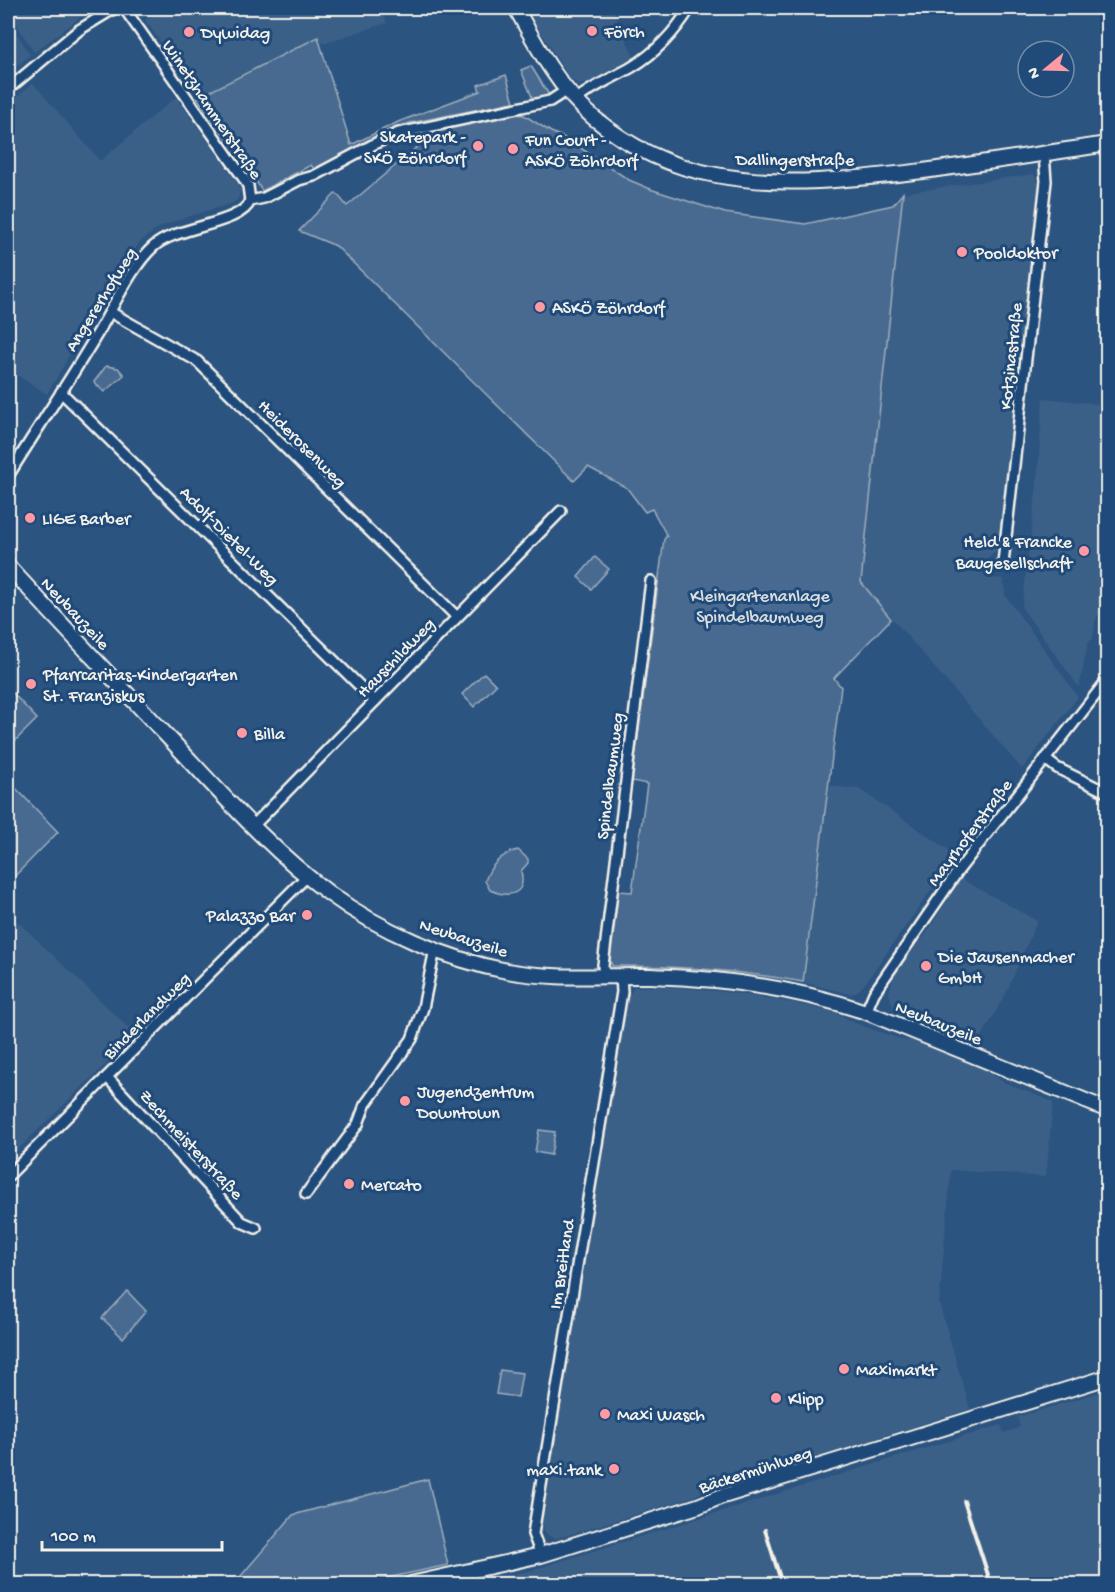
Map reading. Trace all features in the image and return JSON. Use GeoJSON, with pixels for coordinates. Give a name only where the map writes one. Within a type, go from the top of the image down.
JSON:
{"type":"FeatureCollection","features":[{"type":"Feature","properties":{"kind":"street"},"geometry":{"type":"LineString","coordinates":[[8,89],[71,36],[115,8]]}},
{"type":"Feature","properties":{"kind":"street","name":"Winetzhammerstraße"},"geometry":{"type":"LineString","coordinates":[[124,8],[244,179],[250,194],[250,201]]}},
{"type":"Feature","properties":{"kind":"street","name":"Dallingerstraße"},"geometry":{"type":"LineString","coordinates":[[516,8],[539,50],[572,95],[611,131],[649,154],[691,169],[737,178],[813,180],[880,176],[1107,144]]}},
{"type":"Feature","properties":{"kind":"street","name":"Angererhofweg"},"geometry":{"type":"LineString","coordinates":[[8,476],[137,267],[153,247],[172,235],[236,216],[248,207],[250,201],[264,198],[314,176],[399,133],[550,101],[588,90],[633,66],[651,53],[667,40],[690,8]]}},
{"type":"Feature","properties":{"kind":"street","name":"Kotzinastraße"},"geometry":{"type":"LineString","coordinates":[[1003,563],[1046,181],[1044,154]]}},
{"type":"Feature","properties":{"kind":"street","name":"Heiderosenweg"},"geometry":{"type":"LineString","coordinates":[[110,312],[197,361],[457,617]]}},
{"type":"Feature","properties":{"kind":"street","name":"Adolf-Dietel-Weg"},"geometry":{"type":"LineString","coordinates":[[61,392],[375,701]]}},
{"type":"Feature","properties":{"kind":"street","name":"Hauschildweg"},"geometry":{"type":"LineString","coordinates":[[253,826],[561,511]]}},
{"type":"Feature","properties":{"kind":"street","name":"Neubauzeile"},"geometry":{"type":"LineString","coordinates":[[8,566],[253,826],[332,896],[377,922],[458,958],[507,971],[563,977],[716,979],[830,1000],[866,1012],[1107,1110]]}},
{"type":"Feature","properties":{"kind":"street","name":"Spindelbaumweg"},"geometry":{"type":"LineString","coordinates":[[604,976],[603,965],[622,801],[651,580]]}},
{"type":"Feature","properties":{"kind":"street","name":"Mayrhoferstraße"},"geometry":{"type":"LineString","coordinates":[[866,1012],[874,993],[958,871],[1107,678]]}},
{"type":"Feature","properties":{"kind":"street"},"geometry":{"type":"LineString","coordinates":[[1045,759],[1057,768],[1107,793]]}},
{"type":"Feature","properties":{"kind":"street","name":"Binderlandweg"},"geometry":{"type":"LineString","coordinates":[[8,1176],[307,876]]}},
{"type":"Feature","properties":{"kind":"street"},"geometry":{"type":"LineString","coordinates":[[306,1194],[358,1124],[365,1106],[412,1039],[423,1008],[435,949]]}},
{"type":"Feature","properties":{"kind":"street","name":"Im Breitland"},"geometry":{"type":"LineString","coordinates":[[541,1556],[533,1534],[622,992],[621,976]]}},
{"type":"Feature","properties":{"kind":"street","name":"Zechmeisterstraße"},"geometry":{"type":"LineString","coordinates":[[107,1077],[242,1222],[256,1228]]}},
{"type":"Feature","properties":{"kind":"street","name":"Bäckermühlweg"},"geometry":{"type":"LineString","coordinates":[[411,1584],[541,1556],[720,1497],[1107,1377]]}},
{"type":"Feature","properties":{"kind":"shaded area"},"geometry":{"type":"Polygon","coordinates":[[[8,8],[93,8],[34,52],[8,8]]]}},
{"type":"Feature","properties":{"kind":"shaded area"},"geometry":{"type":"Polygon","coordinates":[[[173,8],[381,8],[387,23],[320,44],[317,37],[200,97],[145,20],[173,8]]]}},
{"type":"Feature","properties":{"kind":"shaded area"},"geometry":{"type":"Polygon","coordinates":[[[526,8],[612,8],[635,59],[605,76],[579,85],[572,82],[526,8]]]}},
{"type":"Feature","properties":{"kind":"shaded area"},"geometry":{"type":"Polygon","coordinates":[[[8,19],[30,55],[8,74],[8,19]]]}},
{"type":"Feature","properties":{"kind":"shaded area"},"geometry":{"type":"Polygon","coordinates":[[[33,83],[100,161],[176,97],[240,190],[238,199],[233,203],[174,221],[158,228],[140,242],[113,279],[47,394],[8,369],[8,105],[33,83]]]}},
{"type":"Feature","properties":{"kind":"shaded area"},"geometry":{"type":"Polygon","coordinates":[[[1034,174],[1039,185],[1039,192],[998,549],[980,566],[988,578],[1003,579],[1005,595],[1078,697],[1022,769],[861,582],[903,193],[1034,174]]]}},
{"type":"Feature","properties":{"kind":"shaded area"},"geometry":{"type":"Polygon","coordinates":[[[1043,398],[1107,405],[1107,604],[1095,621],[1093,638],[1088,643],[1079,687],[1022,608],[1037,484],[1043,398]]]}},
{"type":"Feature","properties":{"kind":"shaded area"},"geometry":{"type":"Polygon","coordinates":[[[828,786],[859,789],[956,855],[863,986],[850,994],[803,982],[828,786]]]}},
{"type":"Feature","properties":{"kind":"shaded area"},"geometry":{"type":"Polygon","coordinates":[[[961,879],[1037,921],[1006,993],[976,1047],[897,1012],[893,1008],[889,992],[896,970],[926,934],[961,879]]]}},
{"type":"Feature","properties":{"kind":"shaded area"},"geometry":{"type":"Polygon","coordinates":[[[8,912],[136,1035],[8,1159],[8,912]]]}},
{"type":"Feature","properties":{"kind":"shaded area"},"geometry":{"type":"Polygon","coordinates":[[[634,987],[672,987],[733,993],[794,1003],[836,1013],[857,1024],[906,1041],[911,1040],[989,1071],[1003,1082],[1053,1102],[1046,1177],[951,1170],[939,1303],[970,1409],[791,1465],[763,1470],[712,1485],[695,1496],[555,1539],[545,1533],[541,1522],[542,1515],[606,1115],[629,995],[634,987]]]}},
{"type":"Feature","properties":{"kind":"shaded area"},"geometry":{"type":"Polygon","coordinates":[[[1107,1390],[1107,1584],[464,1584],[529,1571],[1001,1425],[1004,1433],[1020,1427],[1018,1417],[1107,1390]]]}},
{"type":"Feature","properties":{"kind":"green space"},"geometry":{"type":"Polygon","coordinates":[[[318,37],[351,145],[398,122],[480,91],[478,85],[506,75],[514,102],[410,123],[392,129],[314,169],[311,165],[262,191],[249,169],[197,98],[318,37]]]}},
{"type":"Feature","properties":{"kind":"green space"},"geometry":{"type":"Polygon","coordinates":[[[531,66],[549,95],[547,97],[535,99],[532,97],[521,70],[531,66]]]}},
{"type":"Feature","properties":{"kind":"green space","name":"Kleingartenanlage Spindelbaumweg"},"geometry":{"type":"Polygon","coordinates":[[[515,114],[524,115],[567,139],[629,180],[725,213],[805,224],[893,205],[903,193],[861,582],[891,619],[834,678],[841,687],[803,982],[708,969],[612,966],[610,959],[618,891],[632,892],[647,784],[632,781],[664,539],[667,536],[652,509],[645,512],[627,488],[588,467],[574,481],[336,246],[299,231],[336,193],[347,206],[434,133],[468,123],[515,114]]]}},
{"type":"Feature","properties":{"kind":"green space"},"geometry":{"type":"Polygon","coordinates":[[[106,366],[118,368],[124,375],[104,392],[94,382],[106,366]]]}},
{"type":"Feature","properties":{"kind":"green space"},"geometry":{"type":"Polygon","coordinates":[[[595,557],[609,569],[591,589],[578,577],[595,557]]]}},
{"type":"Feature","properties":{"kind":"green space"},"geometry":{"type":"Polygon","coordinates":[[[484,673],[496,685],[474,707],[462,694],[484,673]]]}},
{"type":"Feature","properties":{"kind":"green space"},"geometry":{"type":"Polygon","coordinates":[[[8,688],[37,719],[8,748],[8,688]]]}},
{"type":"Feature","properties":{"kind":"green space"},"geometry":{"type":"Polygon","coordinates":[[[8,780],[58,832],[8,883],[8,780]]]}},
{"type":"Feature","properties":{"kind":"green space"},"geometry":{"type":"Polygon","coordinates":[[[518,850],[528,859],[528,863],[521,871],[522,879],[519,890],[503,894],[490,890],[485,881],[490,870],[502,857],[518,850]]]}},
{"type":"Feature","properties":{"kind":"green space"},"geometry":{"type":"Polygon","coordinates":[[[539,1130],[555,1132],[551,1155],[535,1152],[539,1130]]]}},
{"type":"Feature","properties":{"kind":"green space"},"geometry":{"type":"Polygon","coordinates":[[[127,1291],[146,1311],[123,1338],[102,1318],[127,1291]]]}},
{"type":"Feature","properties":{"kind":"green space"},"geometry":{"type":"Polygon","coordinates":[[[500,1370],[522,1373],[518,1397],[496,1394],[500,1370]]]}},
{"type":"Feature","properties":{"kind":"green space"},"geometry":{"type":"Polygon","coordinates":[[[428,1479],[448,1565],[359,1584],[234,1584],[293,1515],[428,1479]]]}},
{"type":"Feature","properties":{"kind":"railway"},"geometry":{"type":"LineString","coordinates":[[964,1501],[991,1584]]}},
{"type":"Feature","properties":{"kind":"railway"},"geometry":{"type":"LineString","coordinates":[[765,1530],[782,1584]]}},
{"type":"Feature","properties":{"kind":"place","name":"Förch"},"geometry":{"type":"Point","coordinates":[592,31]}},
{"type":"Feature","properties":{"kind":"place","name":"Dywidag"},"geometry":{"type":"Point","coordinates":[189,32]}},
{"type":"Feature","properties":{"kind":"place","name":"Skatepark - SKÖ Zöhrdorf"},"geometry":{"type":"Point","coordinates":[478,146]}},
{"type":"Feature","properties":{"kind":"place","name":"Fun Court - ASKÖ Zöhrdorf"},"geometry":{"type":"Point","coordinates":[513,149]}},
{"type":"Feature","properties":{"kind":"place","name":"Pooldoktor"},"geometry":{"type":"Point","coordinates":[962,252]}},
{"type":"Feature","properties":{"kind":"place","name":"ASKÖ Zöhrdorf"},"geometry":{"type":"Point","coordinates":[540,307]}},
{"type":"Feature","properties":{"kind":"place","name":"LIGE Barber"},"geometry":{"type":"Point","coordinates":[30,518]}},
{"type":"Feature","properties":{"kind":"place","name":"Held & Francke Baugesellschaft"},"geometry":{"type":"Point","coordinates":[1084,551]}},
{"type":"Feature","properties":{"kind":"place","name":"Pfarrcaritas-Kindergarten St. Franziskus"},"geometry":{"type":"Point","coordinates":[31,684]}},
{"type":"Feature","properties":{"kind":"place","name":"Billa"},"geometry":{"type":"Point","coordinates":[242,733]}},
{"type":"Feature","properties":{"kind":"place","name":"Palazzo Bar"},"geometry":{"type":"Point","coordinates":[307,915]}},
{"type":"Feature","properties":{"kind":"place","name":"Die Jausenmacher GmbH"},"geometry":{"type":"Point","coordinates":[926,966]}},
{"type":"Feature","properties":{"kind":"place","name":"Jugendzentrum Downtown"},"geometry":{"type":"Point","coordinates":[405,1101]}},
{"type":"Feature","properties":{"kind":"place","name":"Mercato"},"geometry":{"type":"Point","coordinates":[349,1184]}},
{"type":"Feature","properties":{"kind":"place","name":"Maximarkt"},"geometry":{"type":"Point","coordinates":[844,1369]}},
{"type":"Feature","properties":{"kind":"place","name":"Klipp"},"geometry":{"type":"Point","coordinates":[776,1398]}},
{"type":"Feature","properties":{"kind":"place","name":"Maxi Wasch"},"geometry":{"type":"Point","coordinates":[605,1414]}},
{"type":"Feature","properties":{"kind":"place","name":"maxi.tank"},"geometry":{"type":"Point","coordinates":[614,1469]}}]}
